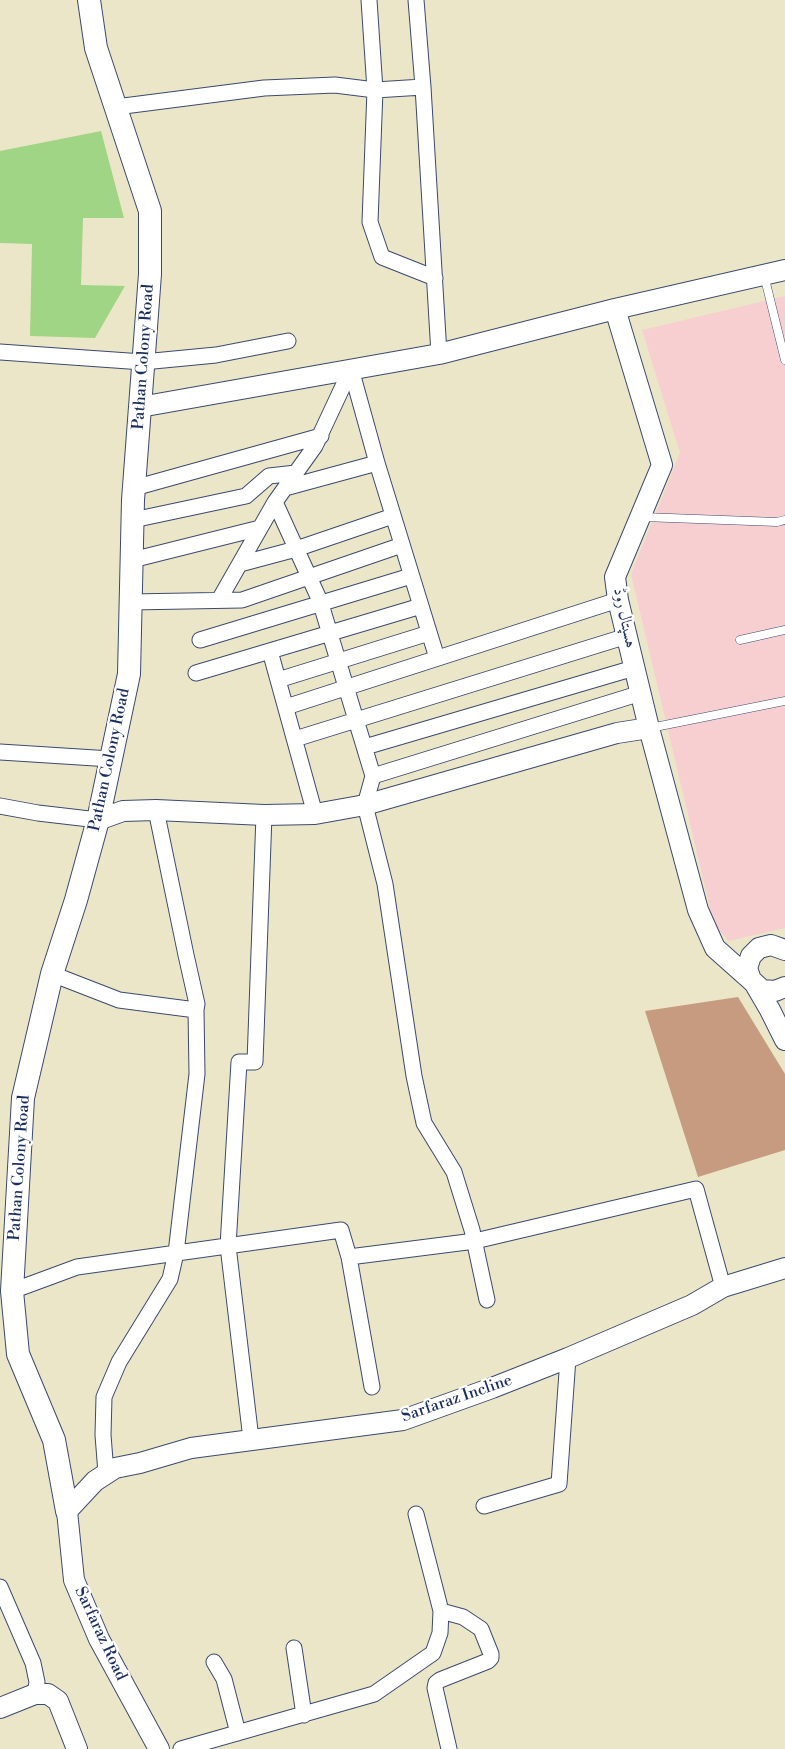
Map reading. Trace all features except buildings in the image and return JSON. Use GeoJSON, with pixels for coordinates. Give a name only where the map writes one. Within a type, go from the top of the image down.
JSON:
{"type":"FeatureCollection","features":[{"type":"Feature","properties":{"kind":"main road","name":"Pathan Colony Road"},"geometry":{"type":"LineString","coordinates":[[67,1511],[54,1440],[18,1354],[12,1291],[24,1098],[52,974],[76,900],[98,820],[129,674],[134,488],[150,274],[150,211],[96,48],[90,0]]}},
{"type":"Feature","properties":{"kind":"street"},"geometry":{"type":"LineString","coordinates":[[368,0],[375,90],[370,222],[382,257],[436,278]]}},
{"type":"Feature","properties":{"kind":"street"},"geometry":{"type":"LineString","coordinates":[[416,0],[436,278],[439,354]]}},
{"type":"Feature","properties":{"kind":"street"},"geometry":{"type":"LineString","coordinates":[[116,107],[264,88],[335,84],[375,90],[423,87]]}},
{"type":"Feature","properties":{"kind":"street"},"geometry":{"type":"LineString","coordinates":[[140,408],[439,354],[615,309],[785,270]]}},
{"type":"Feature","properties":{"kind":"street","name":"ہسپتال روڈ"},"geometry":{"type":"LineString","coordinates":[[615,309],[662,465],[615,576],[618,600],[649,728],[698,910],[715,948],[753,983]]}},
{"type":"Feature","properties":{"kind":"street"},"geometry":{"type":"LineString","coordinates":[[0,352],[143,362],[216,355],[288,341]]}},
{"type":"Feature","properties":{"kind":"street"},"geometry":{"type":"LineString","coordinates":[[219,600],[275,502],[320,436],[351,369]]}},
{"type":"Feature","properties":{"kind":"street"},"geometry":{"type":"LineString","coordinates":[[351,369],[377,463],[436,658]]}},
{"type":"Feature","properties":{"kind":"street"},"geometry":{"type":"LineString","coordinates":[[134,488],[320,436]]}},
{"type":"Feature","properties":{"kind":"street"},"geometry":{"type":"LineString","coordinates":[[284,488],[377,463]]}},
{"type":"Feature","properties":{"kind":"street"},"geometry":{"type":"LineString","coordinates":[[133,520],[246,496],[269,476],[296,473]]}},
{"type":"Feature","properties":{"kind":"street"},"geometry":{"type":"LineString","coordinates":[[275,502],[320,604],[373,776],[365,805],[385,884],[414,1076],[424,1123],[454,1172],[475,1241],[487,1300]]}},
{"type":"Feature","properties":{"kind":"street"},"geometry":{"type":"LineString","coordinates":[[240,564],[296,549],[393,516]]}},
{"type":"Feature","properties":{"kind":"street"},"geometry":{"type":"LineString","coordinates":[[132,560],[260,528]]}},
{"type":"Feature","properties":{"kind":"street"},"geometry":{"type":"LineString","coordinates":[[131,602],[242,600],[402,545]]}},
{"type":"Feature","properties":{"kind":"street"},"geometry":{"type":"LineString","coordinates":[[200,640],[412,576]]}},
{"type":"Feature","properties":{"kind":"street"},"geometry":{"type":"LineString","coordinates":[[286,707],[618,600]]}},
{"type":"Feature","properties":{"kind":"street"},"geometry":{"type":"LineString","coordinates":[[196,672],[421,606]]}},
{"type":"Feature","properties":{"kind":"street"},"geometry":{"type":"LineString","coordinates":[[278,680],[429,633]]}},
{"type":"Feature","properties":{"kind":"street"},"geometry":{"type":"LineString","coordinates":[[295,739],[626,636]]}},
{"type":"Feature","properties":{"kind":"street"},"geometry":{"type":"LineString","coordinates":[[270,651],[316,814]]}},
{"type":"Feature","properties":{"kind":"street"},"geometry":{"type":"LineString","coordinates":[[365,748],[634,668]]}},
{"type":"Feature","properties":{"kind":"street"},"geometry":{"type":"LineString","coordinates":[[373,776],[641,693]]}},
{"type":"Feature","properties":{"kind":"street"},"geometry":{"type":"LineString","coordinates":[[0,806],[38,813],[98,820],[123,811],[156,810],[264,815],[316,814],[365,805],[617,733],[649,728]]}},
{"type":"Feature","properties":{"kind":"street"},"geometry":{"type":"LineString","coordinates":[[0,752],[111,759]]}},
{"type":"Feature","properties":{"kind":"street"},"geometry":{"type":"LineString","coordinates":[[106,1473],[103,1428],[104,1397],[119,1362],[170,1279],[176,1253],[197,1074],[197,1004],[156,810]]}},
{"type":"Feature","properties":{"kind":"street"},"geometry":{"type":"LineString","coordinates":[[251,1439],[228,1246],[239,1062],[255,1062],[264,815]]}},
{"type":"Feature","properties":{"kind":"street","name":"ہسپتال روڈ"},"geometry":{"type":"LineString","coordinates":[[707,933],[717,945],[733,951],[754,952],[765,946],[783,947]]}},
{"type":"Feature","properties":{"kind":"street"},"geometry":{"type":"LineString","coordinates":[[754,952],[747,968],[753,983],[770,1010],[785,1040]]}},
{"type":"Feature","properties":{"kind":"street"},"geometry":{"type":"LineString","coordinates":[[52,974],[119,1000],[196,1010]]}},
{"type":"Feature","properties":{"kind":"street"},"geometry":{"type":"LineString","coordinates":[[753,983],[768,991],[776,991],[785,987]]}},
{"type":"Feature","properties":{"kind":"street"},"geometry":{"type":"LineString","coordinates":[[349,1257],[475,1241],[696,1189],[723,1287]]}},
{"type":"Feature","properties":{"kind":"street"},"geometry":{"type":"LineString","coordinates":[[12,1291],[77,1267],[341,1230],[349,1257],[372,1387]]}},
{"type":"Feature","properties":{"kind":"street","name":"Sarfaraz Incline"},"geometry":{"type":"LineString","coordinates":[[67,1511],[94,1481],[116,1468],[191,1448],[403,1420],[568,1358],[692,1305],[723,1287],[785,1268]]}},
{"type":"Feature","properties":{"kind":"street"},"geometry":{"type":"LineString","coordinates":[[484,1506],[559,1484],[568,1358]]}},
{"type":"Feature","properties":{"kind":"street","name":"Sarfaraz Road"},"geometry":{"type":"LineString","coordinates":[[67,1511],[74,1580],[99,1639],[159,1749]]}},
{"type":"Feature","properties":{"kind":"street"},"geometry":{"type":"LineString","coordinates":[[181,1749],[374,1694],[433,1653],[440,1633],[441,1611],[416,1514]]}},
{"type":"Feature","properties":{"kind":"street"},"geometry":{"type":"LineString","coordinates":[[0,1587],[33,1663],[37,1682],[36,1694]]}},
{"type":"Feature","properties":{"kind":"street"},"geometry":{"type":"LineString","coordinates":[[441,1611],[463,1617],[481,1629],[491,1658],[436,1683],[435,1688],[449,1749]]}},
{"type":"Feature","properties":{"kind":"street"},"geometry":{"type":"LineString","coordinates":[[294,1648],[304,1715]]}},
{"type":"Feature","properties":{"kind":"street"},"geometry":{"type":"LineString","coordinates":[[214,1662],[224,1679],[238,1733]]}},
{"type":"Feature","properties":{"kind":"street"},"geometry":{"type":"LineString","coordinates":[[0,1708],[36,1694],[48,1694],[58,1701],[77,1749]]}},
{"type":"Feature","properties":{"kind":"lane"},"geometry":{"type":"LineString","coordinates":[[764,275],[785,360]]}},
{"type":"Feature","properties":{"kind":"lane"},"geometry":{"type":"LineString","coordinates":[[641,517],[777,522],[785,520]]}},
{"type":"Feature","properties":{"kind":"lane"},"geometry":{"type":"LineString","coordinates":[[740,640],[785,630]]}},
{"type":"Feature","properties":{"kind":"lane"},"geometry":{"type":"LineString","coordinates":[[649,728],[785,701]]}},
{"type":"Feature","properties":{"kind":"shaded area"},"geometry":{"type":"Polygon","coordinates":[[[785,296],[785,928],[729,941],[714,925],[631,574],[680,453],[642,330],[785,296]]]}},
{"type":"Feature","properties":{"kind":"green space"},"geometry":{"type":"Polygon","coordinates":[[[101,131],[124,218],[83,218],[81,285],[125,286],[95,338],[30,336],[32,244],[0,243],[0,151],[101,131]]]}}]}
